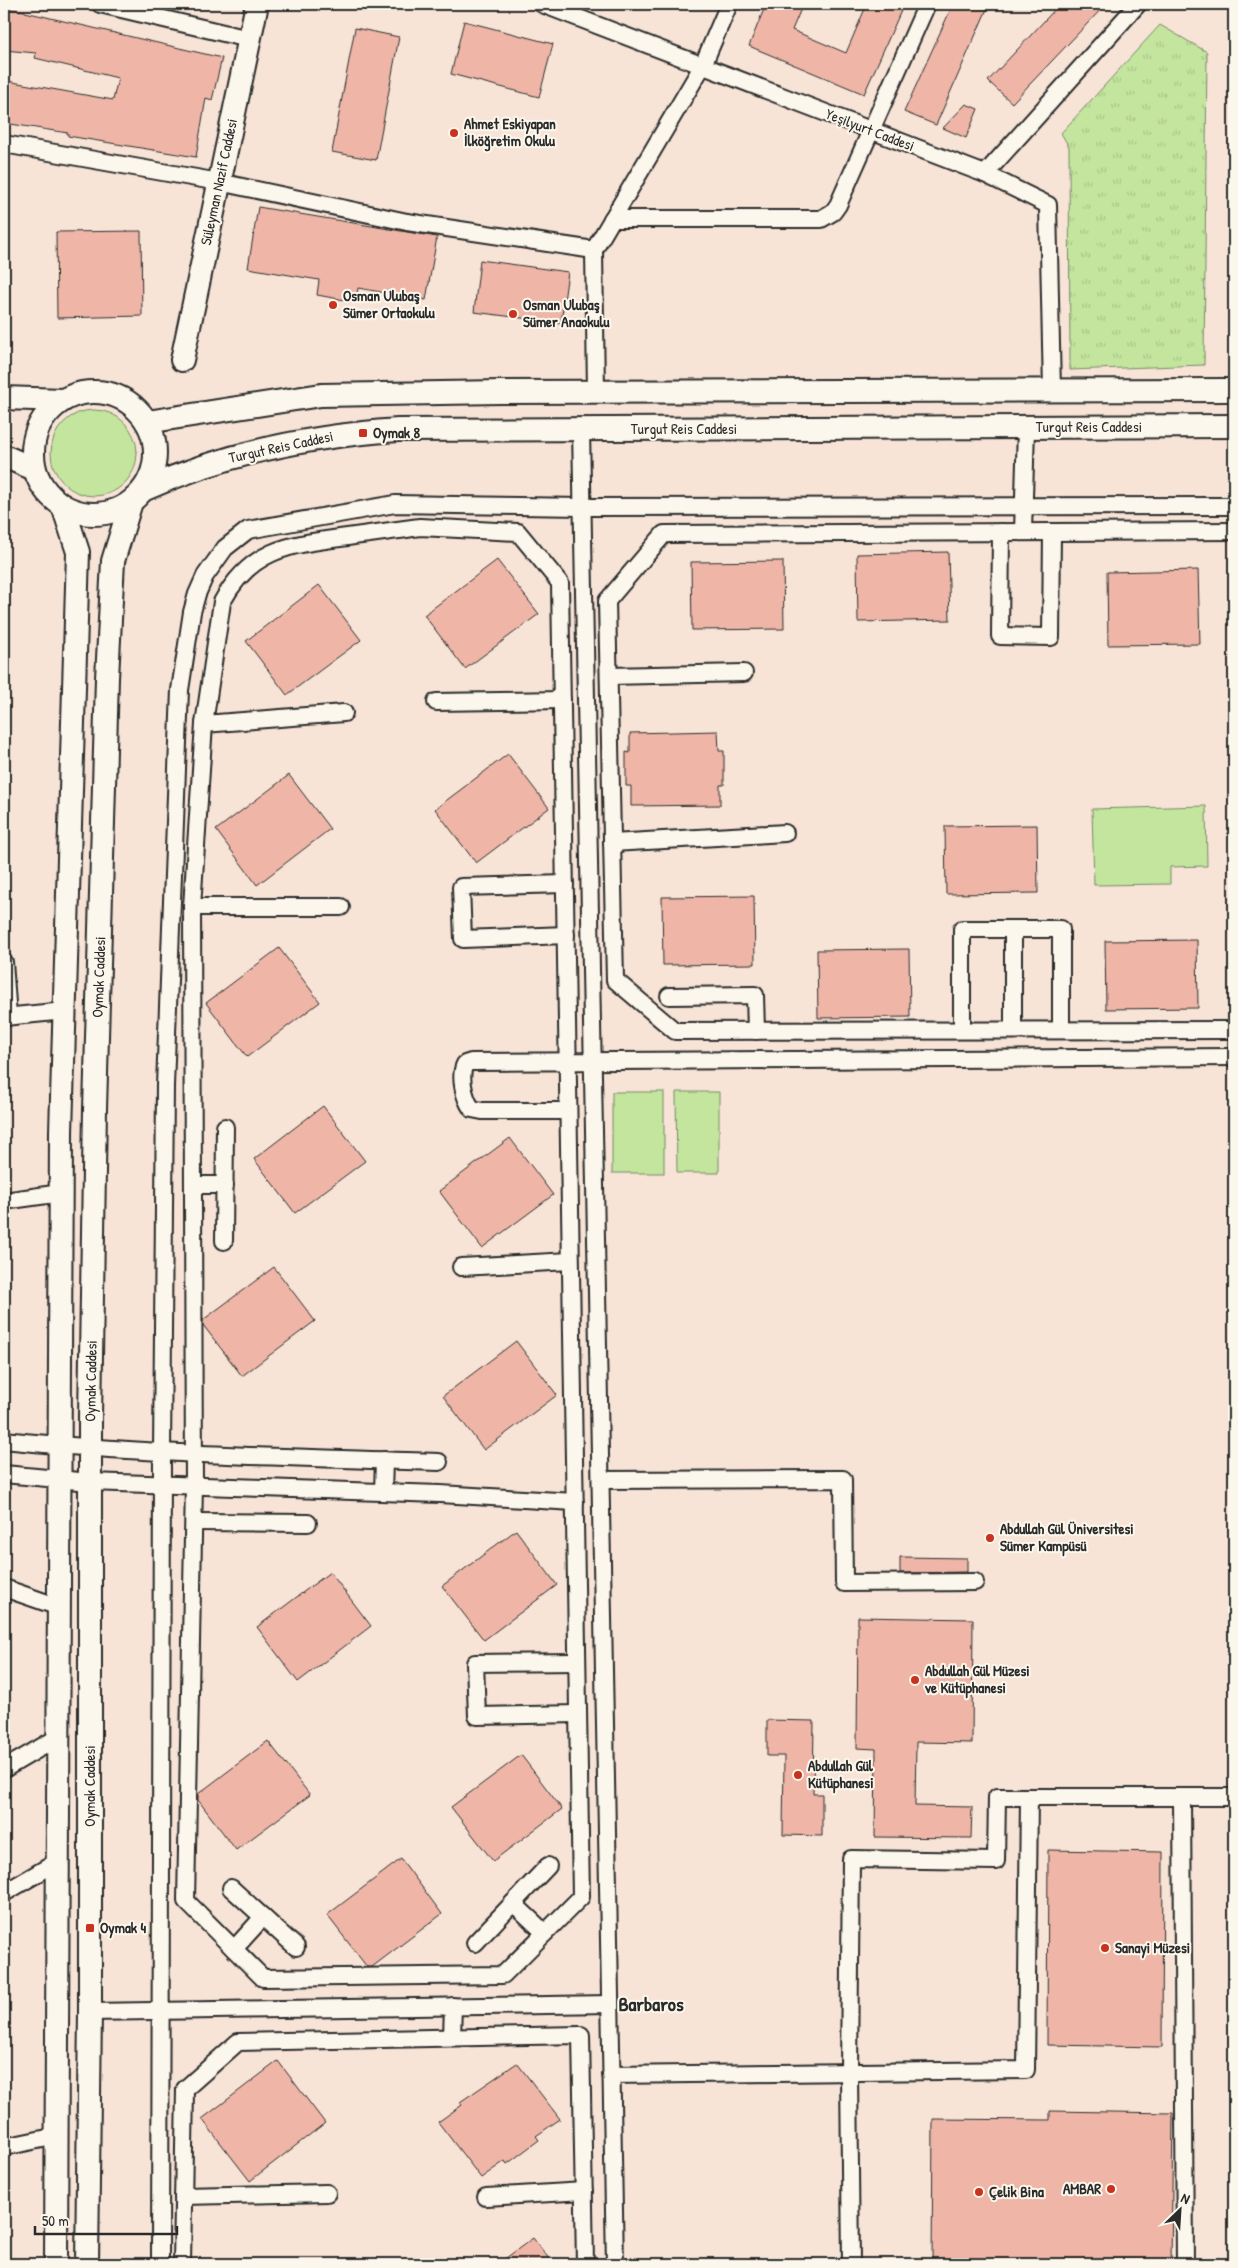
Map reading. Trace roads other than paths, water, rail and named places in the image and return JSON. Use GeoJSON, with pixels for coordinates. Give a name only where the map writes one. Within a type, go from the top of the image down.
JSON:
{"type":"FeatureCollection","features":[{"type":"Feature","properties":{"kind":"street"},"geometry":{"type":"LineString","coordinates":[[100,4],[249,39]]}},
{"type":"Feature","properties":{"kind":"street","name":"Süleyman Nazif Caddesi"},"geometry":{"type":"LineString","coordinates":[[182,360],[257,4]]}},
{"type":"Feature","properties":{"kind":"street","name":"Yeşilyurt Caddesi"},"geometry":{"type":"LineString","coordinates":[[542,4],[985,174],[1048,205],[1052,391]]}},
{"type":"Feature","properties":{"kind":"street"},"geometry":{"type":"LineString","coordinates":[[596,392],[594,250],[703,65],[729,4]]}},
{"type":"Feature","properties":{"kind":"street"},"geometry":{"type":"LineString","coordinates":[[612,219],[821,219],[833,212],[838,205],[872,130],[927,4]]}},
{"type":"Feature","properties":{"kind":"street"},"geometry":{"type":"LineString","coordinates":[[985,174],[1138,4]]}},
{"type":"Feature","properties":{"kind":"street"},"geometry":{"type":"LineString","coordinates":[[4,146],[219,182],[407,222],[594,250]]}},
{"type":"Feature","properties":{"kind":"street"},"geometry":{"type":"LineString","coordinates":[[147,422],[321,394],[1234,390]]}},
{"type":"Feature","properties":{"kind":"street"},"geometry":{"type":"LineString","coordinates":[[85,392],[110,394],[131,404],[147,422],[155,445],[155,461],[151,476],[137,496],[118,510],[102,514],[86,514],[63,506],[45,490],[34,469],[32,445],[37,429],[50,409],[63,400],[85,392]]}},
{"type":"Feature","properties":{"kind":"street"},"geometry":{"type":"LineString","coordinates":[[4,398],[63,400]]}},
{"type":"Feature","properties":{"kind":"street","name":"Turgut Reis Caddesi"},"geometry":{"type":"LineString","coordinates":[[137,496],[195,468],[222,459],[284,444],[328,436],[398,430],[1234,426]]}},
{"type":"Feature","properties":{"kind":"street"},"geometry":{"type":"LineString","coordinates":[[1023,532],[1026,427]]}},
{"type":"Feature","properties":{"kind":"street"},"geometry":{"type":"LineString","coordinates":[[582,429],[615,2264]]}},
{"type":"Feature","properties":{"kind":"street"},"geometry":{"type":"LineString","coordinates":[[4,456],[34,469]]}},
{"type":"Feature","properties":{"kind":"street","name":"Oymak Caddesi"},"geometry":{"type":"LineString","coordinates":[[87,2264],[90,2012],[90,1449],[95,1109],[107,678],[113,562],[121,530],[137,496]]}},
{"type":"Feature","properties":{"kind":"street"},"geometry":{"type":"LineString","coordinates":[[160,2264],[165,1086],[180,690],[192,612],[205,576],[225,548],[248,530],[396,504],[583,507],[1234,506]]}},
{"type":"Feature","properties":{"kind":"street","name":"Oymak Caddesi"},"geometry":{"type":"LineString","coordinates":[[56,2264],[61,1193],[78,552],[63,506]]}},
{"type":"Feature","properties":{"kind":"street"},"geometry":{"type":"LineString","coordinates":[[420,527],[518,532],[560,583],[566,935],[566,1060],[581,1897],[503,1975],[263,1978],[186,1901],[194,1522],[192,907],[204,724],[222,602],[229,589],[248,568],[269,553],[293,544],[420,527]]}},
{"type":"Feature","properties":{"kind":"street"},"geometry":{"type":"LineString","coordinates":[[1234,531],[664,534],[607,601],[615,980],[675,1031],[1234,1030]]}},
{"type":"Feature","properties":{"kind":"street"},"geometry":{"type":"LineString","coordinates":[[1001,532],[1000,636],[1051,637],[1052,532]]}},
{"type":"Feature","properties":{"kind":"street"},"geometry":{"type":"LineString","coordinates":[[609,676],[744,673]]}},
{"type":"Feature","properties":{"kind":"street"},"geometry":{"type":"LineString","coordinates":[[436,702],[562,700]]}},
{"type":"Feature","properties":{"kind":"street"},"geometry":{"type":"LineString","coordinates":[[204,724],[344,713]]}},
{"type":"Feature","properties":{"kind":"street"},"geometry":{"type":"LineString","coordinates":[[612,843],[785,833]]}},
{"type":"Feature","properties":{"kind":"street"},"geometry":{"type":"LineString","coordinates":[[565,884],[461,887],[463,938],[566,935]]}},
{"type":"Feature","properties":{"kind":"street"},"geometry":{"type":"LineString","coordinates":[[192,907],[342,907]]}},
{"type":"Feature","properties":{"kind":"street"},"geometry":{"type":"LineString","coordinates":[[962,1030],[962,930],[1061,930],[1061,1030]]}},
{"type":"Feature","properties":{"kind":"street"},"geometry":{"type":"LineString","coordinates":[[1013,930],[1013,1030]]}},
{"type":"Feature","properties":{"kind":"street"},"geometry":{"type":"LineString","coordinates":[[4,962],[6,1017],[65,1012]]}},
{"type":"Feature","properties":{"kind":"street"},"geometry":{"type":"LineString","coordinates":[[669,996],[755,995],[756,1031]]}},
{"type":"Feature","properties":{"kind":"street"},"geometry":{"type":"LineString","coordinates":[[568,1111],[482,1111],[472,1109],[467,1102],[462,1071],[465,1064],[471,1062],[566,1060],[593,1062],[1234,1057]]}},
{"type":"Feature","properties":{"kind":"street"},"geometry":{"type":"LineString","coordinates":[[224,1241],[225,1127]]}},
{"type":"Feature","properties":{"kind":"street"},"geometry":{"type":"LineString","coordinates":[[193,1185],[225,1185]]}},
{"type":"Feature","properties":{"kind":"street"},"geometry":{"type":"LineString","coordinates":[[4,1201],[61,1193]]}},
{"type":"Feature","properties":{"kind":"street"},"geometry":{"type":"LineString","coordinates":[[461,1268],[570,1261]]}},
{"type":"Feature","properties":{"kind":"street"},"geometry":{"type":"LineString","coordinates":[[4,1440],[90,1449],[162,1453],[439,1462]]}},
{"type":"Feature","properties":{"kind":"street"},"geometry":{"type":"LineString","coordinates":[[383,1492],[384,1460]]}},
{"type":"Feature","properties":{"kind":"street"},"geometry":{"type":"LineString","coordinates":[[4,1474],[90,1482],[383,1492],[575,1502]]}},
{"type":"Feature","properties":{"kind":"street"},"geometry":{"type":"LineString","coordinates":[[601,1480],[843,1479],[844,1583],[975,1582]]}},
{"type":"Feature","properties":{"kind":"street"},"geometry":{"type":"LineString","coordinates":[[194,1522],[308,1523]]}},
{"type":"Feature","properties":{"kind":"street"},"geometry":{"type":"LineString","coordinates":[[4,1588],[58,1607]]}},
{"type":"Feature","properties":{"kind":"street"},"geometry":{"type":"LineString","coordinates":[[577,1662],[475,1663],[476,1716],[578,1714]]}},
{"type":"Feature","properties":{"kind":"street"},"geometry":{"type":"LineString","coordinates":[[4,1769],[57,1738]]}},
{"type":"Feature","properties":{"kind":"street"},"geometry":{"type":"LineString","coordinates":[[851,2264],[849,2072],[851,1860],[996,1861],[997,1797],[1234,1797]]}},
{"type":"Feature","properties":{"kind":"street"},"geometry":{"type":"LineString","coordinates":[[611,2075],[1026,2070],[1029,1797]]}},
{"type":"Feature","properties":{"kind":"street"},"geometry":{"type":"LineString","coordinates":[[1182,1797],[1185,2264]]}},
{"type":"Feature","properties":{"kind":"street"},"geometry":{"type":"LineString","coordinates":[[4,1893],[57,1862]]}},
{"type":"Feature","properties":{"kind":"street"},"geometry":{"type":"LineString","coordinates":[[475,1943],[548,1866]]}},
{"type":"Feature","properties":{"kind":"street"},"geometry":{"type":"LineString","coordinates":[[231,1888],[296,1947]]}},
{"type":"Feature","properties":{"kind":"street"},"geometry":{"type":"LineString","coordinates":[[513,1903],[545,1933]]}},
{"type":"Feature","properties":{"kind":"street"},"geometry":{"type":"LineString","coordinates":[[234,1949],[263,1917]]}},
{"type":"Feature","properties":{"kind":"street"},"geometry":{"type":"LineString","coordinates":[[90,2012],[610,2004]]}},
{"type":"Feature","properties":{"kind":"street"},"geometry":{"type":"LineString","coordinates":[[452,2037],[453,2006]]}},
{"type":"Feature","properties":{"kind":"street"},"geometry":{"type":"LineString","coordinates":[[182,2264],[185,2088],[238,2042],[581,2035],[585,2264]]}},
{"type":"Feature","properties":{"kind":"street"},"geometry":{"type":"LineString","coordinates":[[4,2147],[57,2136]]}},
{"type":"Feature","properties":{"kind":"street"},"geometry":{"type":"LineString","coordinates":[[486,2197],[584,2191]]}},
{"type":"Feature","properties":{"kind":"street"},"geometry":{"type":"LineString","coordinates":[[183,2196],[328,2193]]}},
{"type":"Feature","properties":{"kind":"street"},"geometry":{"type":"LineString","coordinates":[[160,2227],[182,2226]]}},
{"type":"Feature","properties":{"kind":"place","name":"Ahmet Eskiyapan İlköğretim Okulu"},"geometry":{"type":"Point","coordinates":[454,133]}},
{"type":"Feature","properties":{"kind":"place","name":"Osman Ulubaş Sümer Ortaokulu"},"geometry":{"type":"Point","coordinates":[333,305]}},
{"type":"Feature","properties":{"kind":"place","name":"Osman Ulubaş Sümer Anaokulu"},"geometry":{"type":"Point","coordinates":[513,314]}},
{"type":"Feature","properties":{"kind":"place","name":"Oymak 8"},"geometry":{"type":"Point","coordinates":[363,433]}},
{"type":"Feature","properties":{"kind":"place","name":"Abdullah Gül Üniversitesi Sümer Kampüsü"},"geometry":{"type":"Point","coordinates":[990,1538]}},
{"type":"Feature","properties":{"kind":"place","name":"Abdullah Gül Müzesi ve Kütüphanesi"},"geometry":{"type":"Point","coordinates":[915,1680]}},
{"type":"Feature","properties":{"kind":"place","name":"Abdullah Gül Kütüphanesi"},"geometry":{"type":"Point","coordinates":[798,1775]}},
{"type":"Feature","properties":{"kind":"place","name":"Oymak 4"},"geometry":{"type":"Point","coordinates":[90,1928]}},
{"type":"Feature","properties":{"kind":"place","name":"Sanayi Müzesi"},"geometry":{"type":"Point","coordinates":[1105,1948]}},
{"type":"Feature","properties":{"kind":"place","name":"AMBAR"},"geometry":{"type":"Point","coordinates":[1111,2189]}},
{"type":"Feature","properties":{"kind":"place","name":"Çelik Bina"},"geometry":{"type":"Point","coordinates":[979,2192]}},
{"type":"Feature","properties":{"kind":"district","name":"Barbaros"},"geometry":{"type":"Point","coordinates":[651,2004]}}]}
